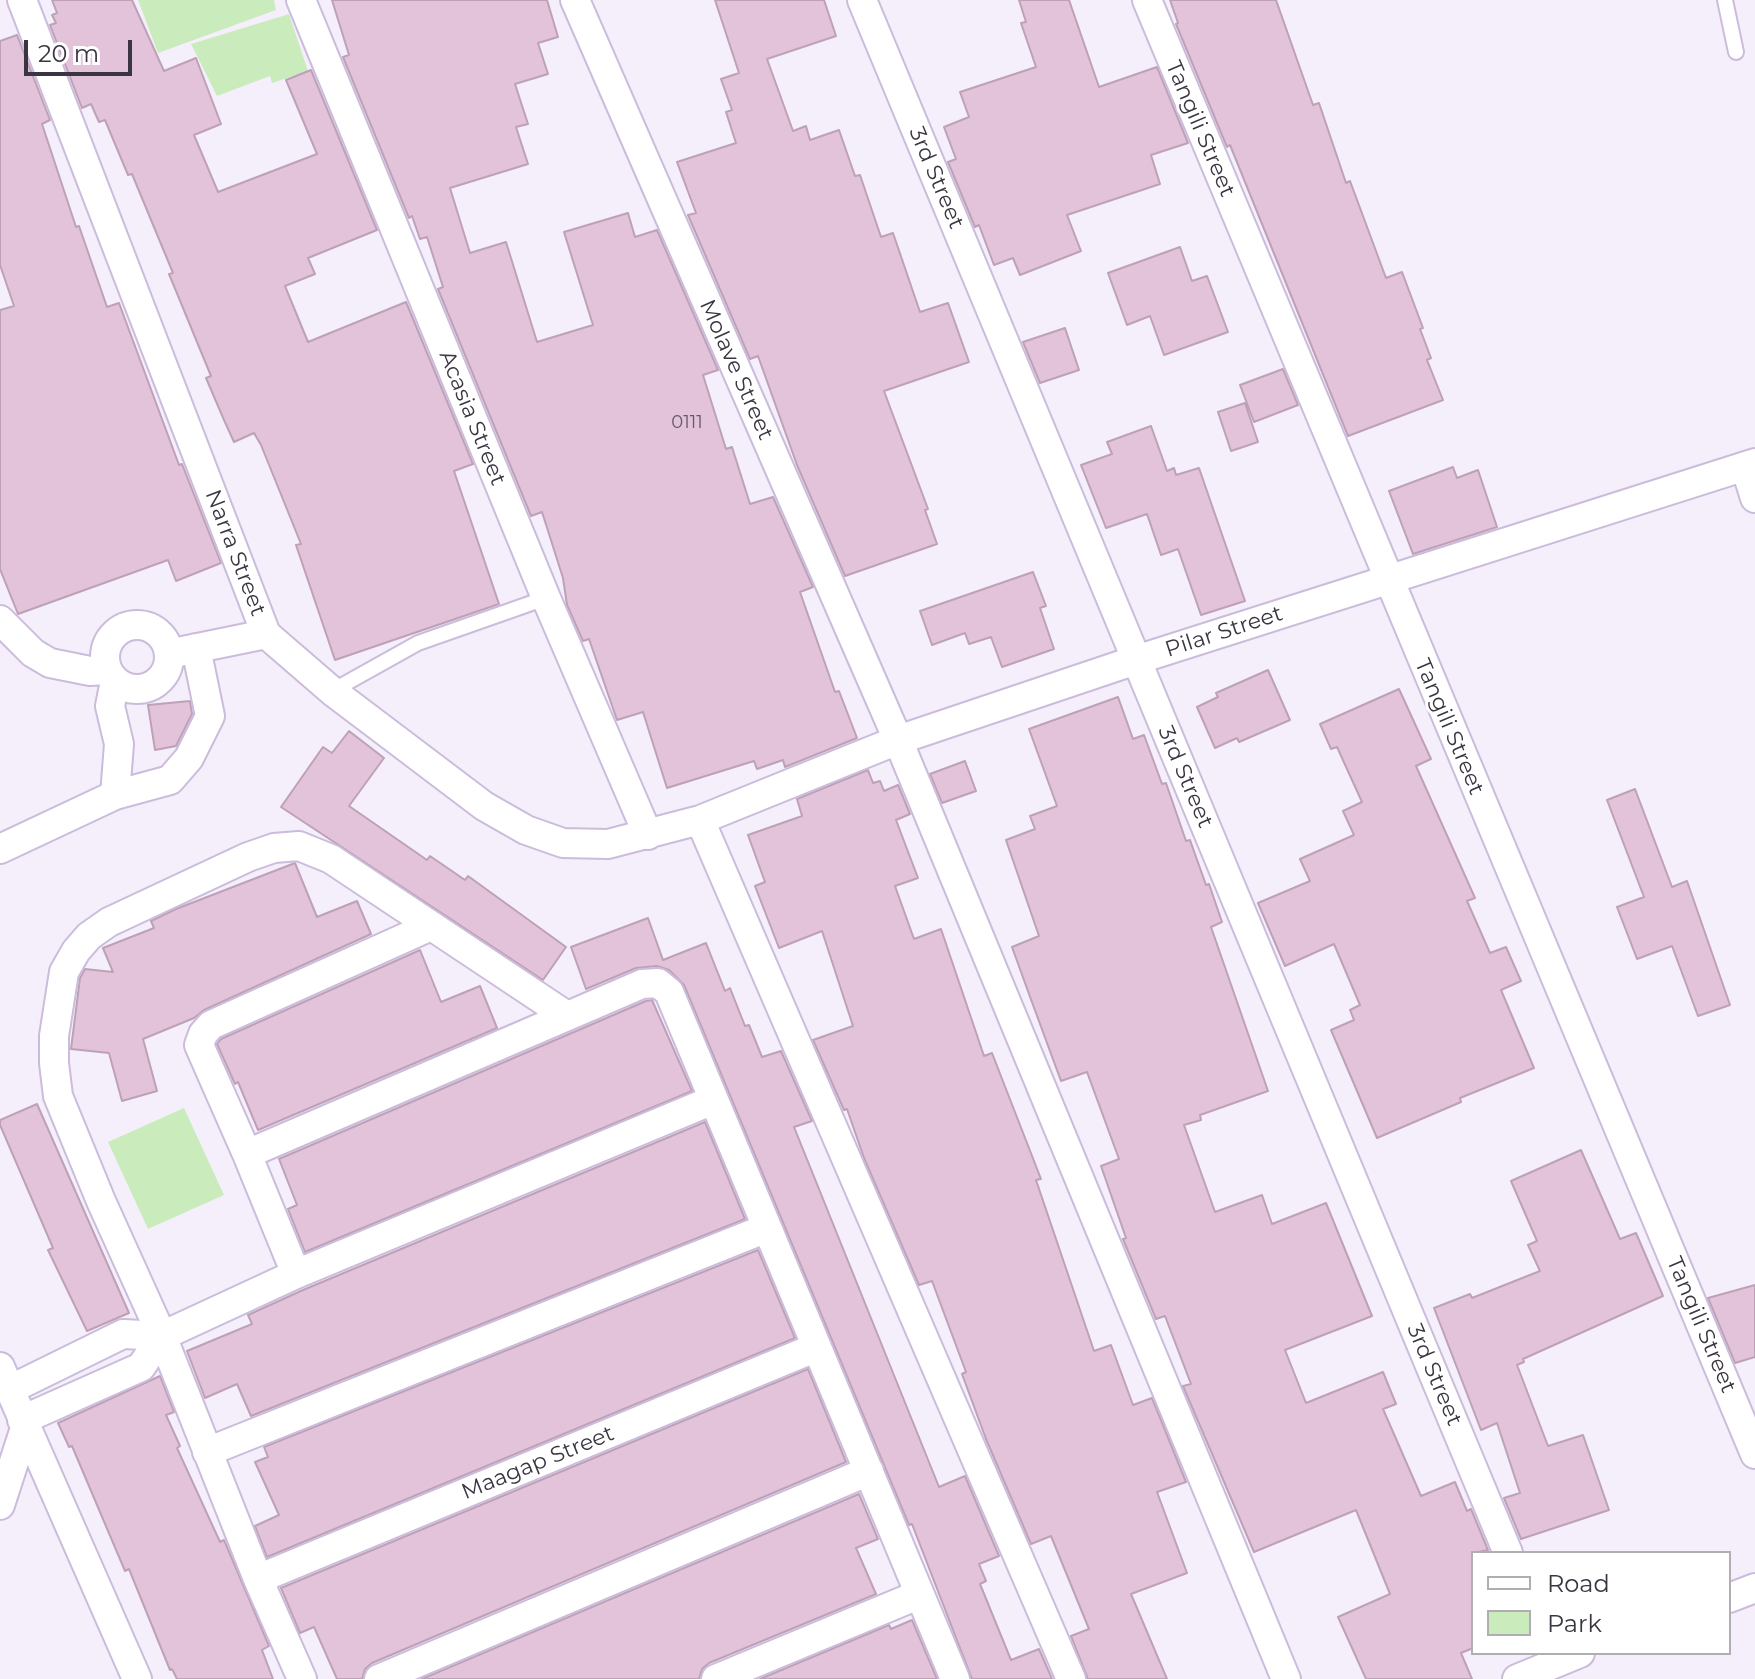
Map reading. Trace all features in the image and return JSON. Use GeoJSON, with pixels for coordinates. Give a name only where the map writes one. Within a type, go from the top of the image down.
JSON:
{"type":"FeatureCollection","features":[{"type":"Feature","properties":{"kind":"street","name":"Narra Street"},"geometry":{"type":"LineString","coordinates":[[22,0],[266,634],[332,691],[484,806],[526,830],[563,843],[608,844],[700,820]]}},
{"type":"Feature","properties":{"kind":"street","name":"Acasia Street"},"geometry":{"type":"LineString","coordinates":[[301,0],[546,598],[648,835]]}},
{"type":"Feature","properties":{"kind":"street","name":"Molave Street"},"geometry":{"type":"LineString","coordinates":[[575,0],[898,740],[1286,1679]]}},
{"type":"Feature","properties":{"kind":"street","name":"3rd Street"},"geometry":{"type":"LineString","coordinates":[[862,0],[1507,1551]]}},
{"type":"Feature","properties":{"kind":"street","name":"Tangili Street"},"geometry":{"type":"LineString","coordinates":[[1147,0],[1755,1454]]}},
{"type":"Feature","properties":{"kind":"street"},"geometry":{"type":"LineString","coordinates":[[1750,465],[1755,498]]}},
{"type":"Feature","properties":{"kind":"street","name":"Pilar Street"},"geometry":{"type":"LineString","coordinates":[[700,820],[898,740],[1136,660],[1750,465]]}},
{"type":"Feature","properties":{"kind":"street"},"geometry":{"type":"LineString","coordinates":[[0,620],[33,653],[50,663],[111,676],[126,687],[139,689],[151,686],[162,678],[183,651],[266,634]]}},
{"type":"Feature","properties":{"kind":"street"},"geometry":{"type":"LineString","coordinates":[[0,849],[115,795],[170,780],[195,748],[210,716],[183,651],[166,642],[159,632],[136,624],[113,634],[104,657],[111,676],[110,706],[119,744],[115,795]]}},
{"type":"Feature","properties":{"kind":"street"},"geometry":{"type":"LineString","coordinates":[[700,820],[1071,1679]]}},
{"type":"Feature","properties":{"kind":"street"},"geometry":{"type":"LineString","coordinates":[[302,1679],[258,1579],[162,1336],[58,1096],[54,1036],[64,972],[89,936],[109,922],[248,857],[274,848],[299,846],[331,859],[567,1016]]}},
{"type":"Feature","properties":{"kind":"street"},"geometry":{"type":"LineString","coordinates":[[296,1274],[199,1045],[203,1034],[211,1025],[431,926]]}},
{"type":"Feature","properties":{"kind":"street"},"geometry":{"type":"LineString","coordinates":[[247,1154],[642,984],[658,983],[669,992],[955,1679]]}},
{"type":"Feature","properties":{"kind":"street"},"geometry":{"type":"LineString","coordinates":[[0,1505],[14,1405],[123,1334],[162,1336],[296,1274],[713,1100]]}},
{"type":"Feature","properties":{"kind":"street"},"geometry":{"type":"LineString","coordinates":[[207,1452],[767,1228]]}},
{"type":"Feature","properties":{"kind":"street","name":"Maagap Street"},"geometry":{"type":"LineString","coordinates":[[258,1579],[817,1347]]}},
{"type":"Feature","properties":{"kind":"street"},"geometry":{"type":"LineString","coordinates":[[14,1405],[137,1679]]}},
{"type":"Feature","properties":{"kind":"street"},"geometry":{"type":"LineString","coordinates":[[379,1679],[869,1471]]}},
{"type":"Feature","properties":{"kind":"street"},"geometry":{"type":"LineString","coordinates":[[1731,1597],[1755,1588]]}},
{"type":"Feature","properties":{"kind":"street"},"geometry":{"type":"LineString","coordinates":[[716,1679],[918,1595]]}},
{"type":"Feature","properties":{"kind":"street"},"geometry":{"type":"LineString","coordinates":[[1517,1679],[1561,1662]]}},
{"type":"Feature","properties":{"kind":"lane"},"geometry":{"type":"LineString","coordinates":[[1725,0],[1736,52]]}},
{"type":"Feature","properties":{"kind":"lane"},"geometry":{"type":"LineString","coordinates":[[332,691],[418,643],[546,598]]}},
{"type":"Feature","properties":{"kind":"green space"},"geometry":{"type":"Polygon","coordinates":[[[138,0],[274,0],[276,10],[158,53],[138,0]]]}},
{"type":"Feature","properties":{"kind":"green space"},"geometry":{"type":"Polygon","coordinates":[[[289,14],[308,71],[272,83],[270,76],[217,96],[191,44],[289,14]]]}},
{"type":"Feature","properties":{"kind":"green space"},"geometry":{"type":"Polygon","coordinates":[[[184,1108],[224,1195],[148,1229],[108,1142],[184,1108]]]}},
{"type":"Feature","properties":{"kind":"building"},"geometry":{"type":"Polygon","coordinates":[[[52,0],[132,0],[164,71],[196,58],[221,124],[194,135],[218,192],[317,154],[286,80],[311,70],[377,230],[308,258],[315,274],[285,286],[308,342],[406,302],[473,464],[454,471],[499,604],[335,660],[296,545],[301,544],[261,445],[254,433],[234,442],[206,378],[211,376],[132,174],[128,175],[105,120],[99,122],[91,104],[82,108],[50,25],[56,23],[52,15],[57,13],[52,0]]]}},
{"type":"Feature","properties":{"kind":"building"},"geometry":{"type":"Polygon","coordinates":[[[332,0],[547,0],[558,37],[538,43],[548,74],[515,84],[528,124],[516,127],[528,164],[450,188],[470,253],[506,242],[537,342],[593,325],[564,232],[628,213],[635,237],[657,230],[718,370],[703,375],[726,449],[732,447],[750,504],[773,497],[813,587],[800,592],[835,692],[839,691],[857,738],[785,767],[783,760],[757,769],[754,761],[667,788],[643,712],[617,720],[589,639],[583,641],[567,605],[563,578],[542,512],[531,516],[438,289],[443,287],[427,237],[420,239],[412,216],[409,218],[343,57],[349,55],[332,0]]]}},
{"type":"Feature","properties":{"kind":"building"},"geometry":{"type":"Polygon","coordinates":[[[715,0],[824,0],[836,36],[767,59],[793,131],[806,126],[810,140],[839,130],[855,176],[860,175],[881,237],[893,233],[920,312],[948,303],[969,362],[884,391],[928,509],[925,510],[937,544],[845,576],[797,465],[758,356],[750,359],[688,215],[696,213],[677,162],[736,143],[726,112],[732,110],[721,79],[739,73],[715,0]]]}},
{"type":"Feature","properties":{"kind":"building"},"geometry":{"type":"Polygon","coordinates":[[[1019,0],[1069,0],[1099,87],[1157,67],[1188,143],[1151,155],[1160,184],[1067,215],[1081,251],[1020,275],[1013,258],[994,265],[979,225],[975,227],[948,162],[956,159],[944,127],[969,117],[960,92],[1036,67],[1021,23],[1026,22],[1019,0]]]}},
{"type":"Feature","properties":{"kind":"building"},"geometry":{"type":"Polygon","coordinates":[[[1170,0],[1276,0],[1313,105],[1319,103],[1346,183],[1350,181],[1386,278],[1402,272],[1423,328],[1420,329],[1431,358],[1427,360],[1443,400],[1348,436],[1230,145],[1227,147],[1176,24],[1170,0]]]}},
{"type":"Feature","properties":{"kind":"building"},"geometry":{"type":"Polygon","coordinates":[[[17,35],[50,120],[42,124],[76,227],[79,226],[107,307],[119,303],[179,465],[182,464],[221,563],[176,581],[168,560],[18,614],[0,569],[0,310],[14,306],[0,265],[0,41],[17,35]]]}},
{"type":"Feature","properties":{"kind":"building"},"geometry":{"type":"Polygon","coordinates":[[[1180,247],[1192,281],[1207,276],[1228,332],[1164,355],[1150,316],[1127,325],[1108,273],[1180,247]]]}},
{"type":"Feature","properties":{"kind":"building"},"geometry":{"type":"Polygon","coordinates":[[[1065,328],[1079,370],[1040,383],[1023,342],[1065,328]]]}},
{"type":"Feature","properties":{"kind":"building"},"geometry":{"type":"Polygon","coordinates":[[[1283,369],[1298,405],[1254,422],[1240,385],[1283,369]]]}},
{"type":"Feature","properties":{"kind":"building"},"geometry":{"type":"Polygon","coordinates":[[[1245,403],[1258,442],[1231,451],[1218,412],[1245,403]]]}},
{"type":"Feature","properties":{"kind":"building"},"geometry":{"type":"Polygon","coordinates":[[[1151,426],[1167,471],[1174,468],[1176,475],[1199,468],[1245,601],[1201,615],[1178,549],[1161,555],[1147,514],[1106,528],[1081,465],[1112,454],[1107,442],[1151,426]]]}},
{"type":"Feature","properties":{"kind":"building"},"geometry":{"type":"Polygon","coordinates":[[[1453,467],[1457,478],[1478,470],[1497,527],[1413,554],[1389,491],[1453,467]]]}},
{"type":"Feature","properties":{"kind":"building"},"geometry":{"type":"Polygon","coordinates":[[[1033,572],[1046,606],[1040,608],[1054,649],[1002,667],[991,637],[969,644],[965,633],[932,645],[920,611],[1033,572]]]}},
{"type":"Feature","properties":{"kind":"building"},"geometry":{"type":"Polygon","coordinates":[[[1268,670],[1290,720],[1239,742],[1237,738],[1215,748],[1197,707],[1218,697],[1216,693],[1268,670]]]}},
{"type":"Feature","properties":{"kind":"building"},"geometry":{"type":"Polygon","coordinates":[[[1399,689],[1431,759],[1416,766],[1475,898],[1467,901],[1490,953],[1506,947],[1521,981],[1501,990],[1534,1068],[1460,1098],[1461,1102],[1377,1138],[1331,1030],[1354,1020],[1350,1010],[1360,1005],[1334,944],[1285,966],[1258,903],[1310,881],[1300,859],[1354,835],[1343,811],[1362,802],[1337,747],[1331,749],[1320,724],[1399,689]]]}},
{"type":"Feature","properties":{"kind":"building"},"geometry":{"type":"Polygon","coordinates":[[[1118,697],[1133,739],[1144,735],[1162,784],[1166,783],[1186,841],[1190,840],[1206,885],[1209,884],[1222,922],[1211,927],[1268,1091],[1200,1115],[1201,1120],[1184,1125],[1215,1212],[1262,1195],[1272,1224],[1326,1203],[1372,1316],[1285,1350],[1306,1403],[1383,1372],[1396,1404],[1383,1409],[1421,1496],[1455,1482],[1467,1511],[1471,1509],[1488,1550],[1471,1551],[1471,1649],[1461,1653],[1472,1679],[1366,1679],[1338,1617],[1390,1594],[1356,1510],[1254,1552],[1183,1386],[1191,1384],[1165,1316],[1156,1319],[1123,1239],[1126,1238],[1101,1166],[1119,1159],[1087,1072],[1061,1081],[1012,947],[1039,936],[1006,840],[1035,829],[1030,816],[1057,806],[1029,729],[1118,697]]]}},
{"type":"Feature","properties":{"kind":"building"},"geometry":{"type":"Polygon","coordinates":[[[190,701],[192,714],[176,746],[155,750],[148,705],[190,701]]]}},
{"type":"Feature","properties":{"kind":"building"},"geometry":{"type":"Polygon","coordinates":[[[349,731],[384,758],[349,806],[427,860],[430,856],[465,880],[468,876],[566,947],[543,980],[281,807],[323,747],[332,753],[349,731]]]}},
{"type":"Feature","properties":{"kind":"building"},"geometry":{"type":"Polygon","coordinates":[[[965,761],[976,791],[942,803],[930,774],[965,761]]]}},
{"type":"Feature","properties":{"kind":"building"},"geometry":{"type":"Polygon","coordinates":[[[868,770],[873,783],[880,781],[884,791],[898,785],[910,814],[896,820],[918,878],[895,886],[914,939],[941,929],[984,1056],[992,1053],[1041,1179],[1036,1180],[1094,1351],[1111,1345],[1133,1405],[1152,1398],[1186,1482],[1157,1492],[1187,1573],[1131,1594],[1167,1679],[1088,1679],[1071,1636],[1089,1629],[1051,1536],[1031,1544],[986,1439],[962,1374],[966,1372],[932,1281],[919,1285],[864,1158],[847,1109],[844,1110],[813,1040],[853,1026],[822,931],[779,948],[755,886],[765,882],[748,835],[802,816],[797,799],[868,770]]]}},
{"type":"Feature","properties":{"kind":"building"},"geometry":{"type":"Polygon","coordinates":[[[1635,789],[1672,887],[1687,881],[1730,1005],[1698,1016],[1672,946],[1637,959],[1617,907],[1644,897],[1607,800],[1635,789]]]}},
{"type":"Feature","properties":{"kind":"building"},"geometry":{"type":"Polygon","coordinates":[[[295,863],[317,917],[357,901],[371,934],[143,1039],[157,1091],[122,1101],[109,1053],[71,1049],[80,978],[85,969],[113,972],[103,948],[154,928],[151,921],[176,909],[295,863]]]}},
{"type":"Feature","properties":{"kind":"building"},"geometry":{"type":"Polygon","coordinates":[[[648,918],[663,960],[706,943],[725,991],[730,988],[762,1057],[781,1051],[812,1121],[794,1127],[939,1487],[965,1476],[999,1556],[979,1564],[986,1581],[980,1584],[1011,1660],[1039,1649],[1052,1679],[972,1679],[912,1524],[909,1525],[684,985],[669,970],[657,966],[636,968],[586,989],[571,947],[648,918]]]}},
{"type":"Feature","properties":{"kind":"building"},"geometry":{"type":"Polygon","coordinates":[[[420,950],[441,1002],[480,986],[497,1028],[258,1130],[238,1082],[235,1084],[217,1044],[221,1039],[420,950]]]}},
{"type":"Feature","properties":{"kind":"building"},"geometry":{"type":"Polygon","coordinates":[[[652,1000],[692,1091],[305,1252],[288,1209],[297,1205],[279,1159],[652,1000]]]}},
{"type":"Feature","properties":{"kind":"building"},"geometry":{"type":"Polygon","coordinates":[[[37,1104],[129,1313],[87,1331],[48,1250],[53,1248],[0,1125],[0,1120],[37,1104]]]}},
{"type":"Feature","properties":{"kind":"building"},"geometry":{"type":"Polygon","coordinates":[[[705,1122],[745,1219],[251,1416],[237,1384],[205,1398],[187,1351],[252,1324],[248,1315],[705,1122]]]}},
{"type":"Feature","properties":{"kind":"building"},"geometry":{"type":"Polygon","coordinates":[[[1581,1150],[1620,1239],[1636,1233],[1663,1296],[1523,1359],[1524,1362],[1517,1365],[1548,1446],[1583,1435],[1609,1510],[1521,1539],[1504,1498],[1520,1493],[1497,1423],[1481,1430],[1434,1308],[1470,1294],[1472,1298],[1540,1271],[1528,1245],[1537,1241],[1511,1181],[1581,1150]]]}},
{"type":"Feature","properties":{"kind":"building"},"geometry":{"type":"Polygon","coordinates":[[[758,1250],[795,1338],[267,1557],[255,1526],[279,1515],[255,1462],[268,1457],[264,1447],[758,1250]]]}},
{"type":"Feature","properties":{"kind":"building"},"geometry":{"type":"Polygon","coordinates":[[[1755,1285],[1755,1357],[1735,1363],[1708,1298],[1755,1285]]]}},
{"type":"Feature","properties":{"kind":"building"},"geometry":{"type":"Polygon","coordinates":[[[808,1369],[846,1462],[372,1663],[365,1669],[362,1679],[337,1679],[314,1627],[300,1633],[281,1588],[808,1369]]]}},
{"type":"Feature","properties":{"kind":"building"},"geometry":{"type":"Polygon","coordinates":[[[160,1376],[174,1412],[166,1415],[180,1446],[177,1448],[220,1542],[224,1540],[269,1646],[262,1650],[273,1679],[177,1679],[170,1670],[129,1569],[125,1571],[72,1446],[69,1447],[58,1423],[160,1376]]]}},
{"type":"Feature","properties":{"kind":"building"},"geometry":{"type":"Polygon","coordinates":[[[859,1494],[878,1539],[856,1548],[876,1594],[709,1663],[702,1669],[699,1679],[422,1679],[859,1494]]]}},
{"type":"Feature","properties":{"kind":"building"},"geometry":{"type":"Polygon","coordinates":[[[912,1620],[937,1679],[760,1679],[889,1625],[891,1629],[912,1620]]]}}]}
